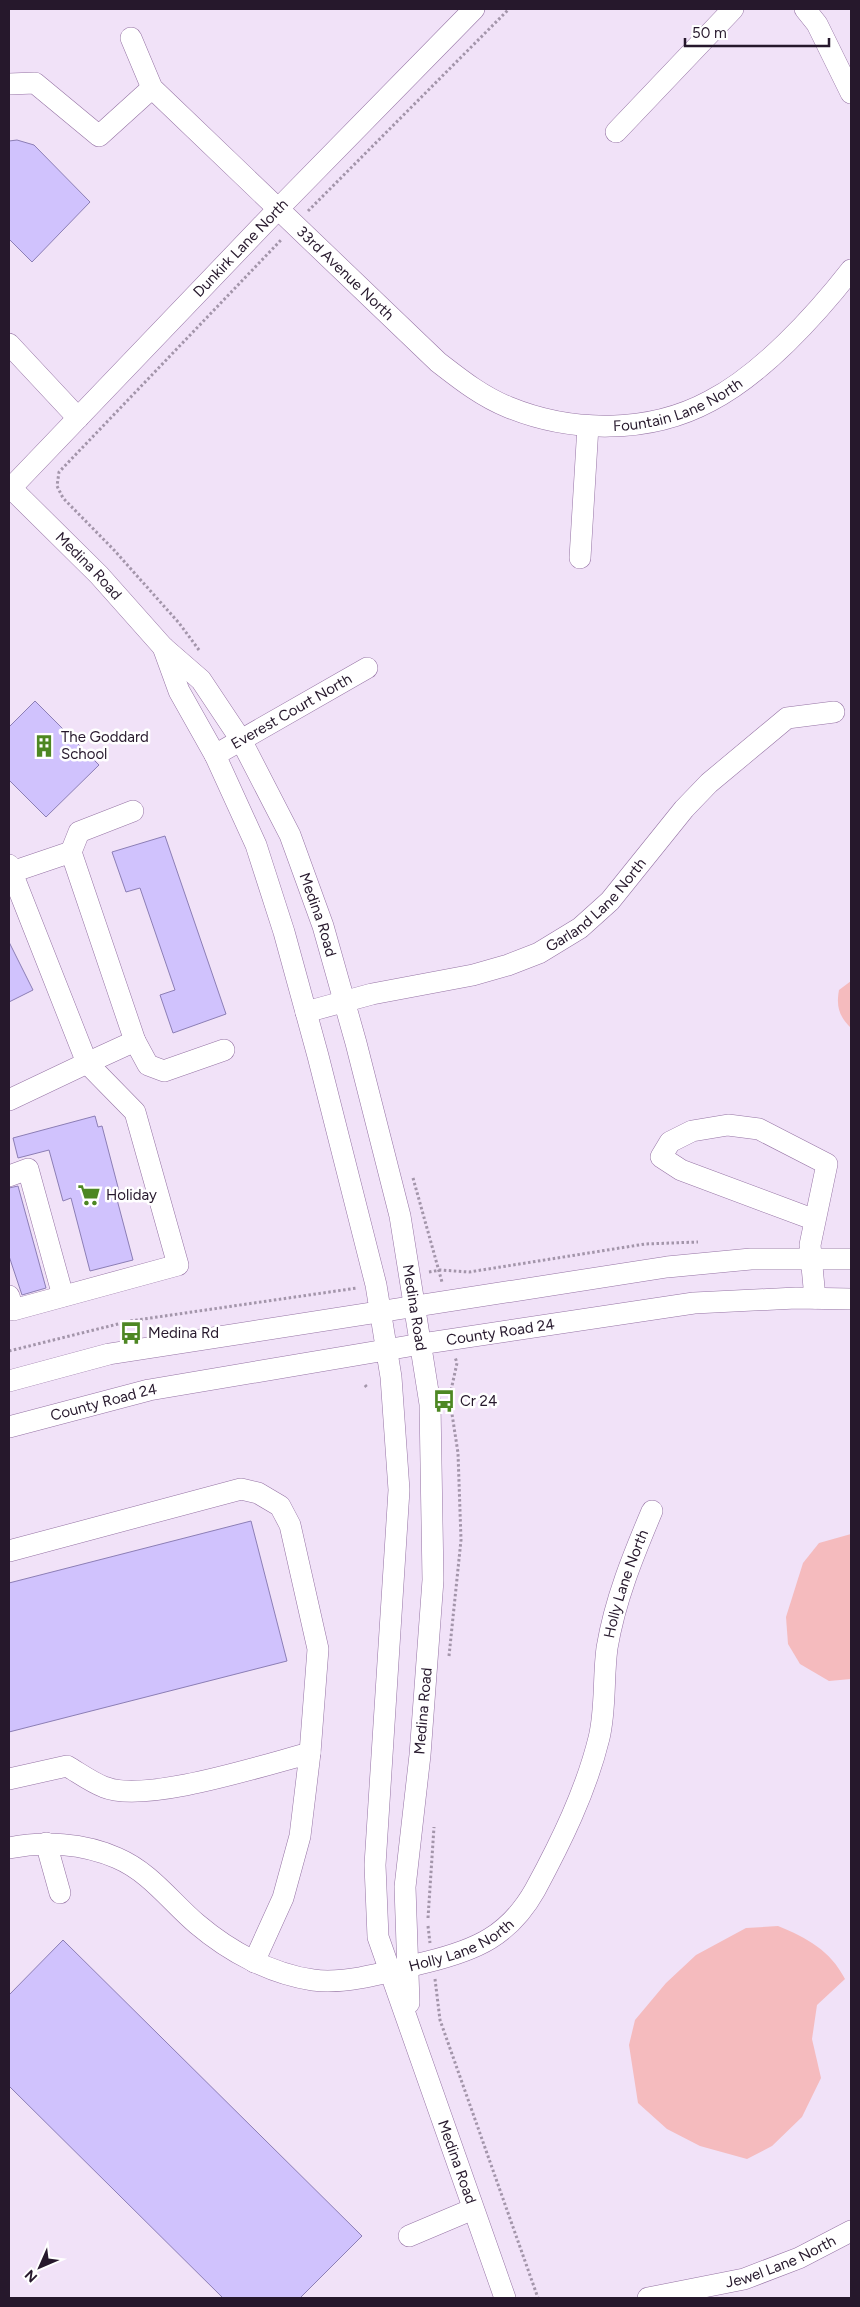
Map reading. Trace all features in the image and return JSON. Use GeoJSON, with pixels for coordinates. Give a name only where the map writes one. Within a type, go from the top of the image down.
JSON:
{"type":"FeatureCollection","features":[{"type":"Feature","properties":{"kind":"street","name":"Dunkirk Lane North"},"geometry":{"type":"LineString","coordinates":[[10,489],[279,208],[474,9]]}},
{"type":"Feature","properties":{"kind":"street"},"geometry":{"type":"LineString","coordinates":[[616,132],[733,9]]}},
{"type":"Feature","properties":{"kind":"street"},"geometry":{"type":"LineString","coordinates":[[805,9],[817,24],[851,93]]}},
{"type":"Feature","properties":{"kind":"street","name":"33rd Avenue North"},"geometry":{"type":"LineString","coordinates":[[131,38],[152,88],[438,362],[470,387],[507,407],[548,420],[588,426]]}},
{"type":"Feature","properties":{"kind":"street"},"geometry":{"type":"LineString","coordinates":[[9,84],[35,83],[99,136],[152,88]]}},
{"type":"Feature","properties":{"kind":"street","name":"Fountain Lane North"},"geometry":{"type":"LineString","coordinates":[[588,426],[630,425],[670,417],[710,402],[744,379],[776,353],[851,270]]}},
{"type":"Feature","properties":{"kind":"street"},"geometry":{"type":"LineString","coordinates":[[9,344],[78,418]]}},
{"type":"Feature","properties":{"kind":"street"},"geometry":{"type":"LineString","coordinates":[[580,558],[588,426]]}},
{"type":"Feature","properties":{"kind":"street","name":"Medina Road"},"geometry":{"type":"LineString","coordinates":[[10,489],[99,575],[163,646],[200,680],[241,740],[290,835],[323,926],[345,1001],[400,1216],[430,1404],[433,1580],[420,1755],[407,1861],[399,1968],[410,2024],[472,2209],[505,2298]]}},
{"type":"Feature","properties":{"kind":"street","name":"Medina Road"},"geometry":{"type":"LineString","coordinates":[[163,646],[179,690],[215,755],[256,845],[306,1012],[376,1285],[390,1377],[399,1490],[375,1865],[378,1937],[399,1968]]}},
{"type":"Feature","properties":{"kind":"street","name":"Everest Court North"},"geometry":{"type":"LineString","coordinates":[[215,755],[367,668]]}},
{"type":"Feature","properties":{"kind":"street","name":"Garland Lane North"},"geometry":{"type":"LineString","coordinates":[[306,1012],[345,1001],[508,965],[539,953],[580,928],[610,901],[684,809],[709,782],[787,718],[834,712]]}},
{"type":"Feature","properties":{"kind":"street"},"geometry":{"type":"LineString","coordinates":[[133,810],[79,832],[71,852],[135,1040],[148,1065],[164,1071],[224,1050]]}},
{"type":"Feature","properties":{"kind":"street"},"geometry":{"type":"LineString","coordinates":[[9,1296],[13,1310],[178,1265],[134,1112],[87,1063],[10,868],[71,852]]}},
{"type":"Feature","properties":{"kind":"street"},"geometry":{"type":"LineString","coordinates":[[9,1100],[135,1040]]}},
{"type":"Feature","properties":{"kind":"street"},"geometry":{"type":"LineString","coordinates":[[815,1220],[682,1170],[660,1157],[670,1142],[692,1131],[728,1125],[760,1129],[827,1164],[810,1245],[815,1298]]}},
{"type":"Feature","properties":{"kind":"street"},"geometry":{"type":"LineString","coordinates":[[9,1176],[28,1169],[63,1296]]}},
{"type":"Feature","properties":{"kind":"street"},"geometry":{"type":"LineString","coordinates":[[9,1381],[109,1354],[667,1267],[751,1259],[811,1257],[851,1259]]}},
{"type":"Feature","properties":{"kind":"street","name":"County Road 24"},"geometry":{"type":"LineString","coordinates":[[9,1427],[149,1390],[421,1344],[694,1303],[815,1298],[851,1299]]}},
{"type":"Feature","properties":{"kind":"street"},"geometry":{"type":"LineString","coordinates":[[9,1551],[241,1489],[258,1493],[280,1506],[290,1525],[318,1649],[310,1753],[300,1836],[283,1898],[254,1962]]}},
{"type":"Feature","properties":{"kind":"street","name":"Holly Lane North"},"geometry":{"type":"LineString","coordinates":[[9,1848],[46,1843],[82,1847],[117,1858],[147,1876],[204,1929],[254,1962],[290,1975],[316,1981],[349,1978],[399,1968],[471,1950],[491,1939],[521,1912],[535,1890],[574,1811],[589,1774],[600,1734],[607,1650],[616,1602],[652,1511]]}},
{"type":"Feature","properties":{"kind":"street"},"geometry":{"type":"LineString","coordinates":[[9,1779],[67,1766],[104,1788],[135,1793],[201,1781],[310,1753]]}},
{"type":"Feature","properties":{"kind":"street"},"geometry":{"type":"LineString","coordinates":[[46,1843],[60,1893]]}},
{"type":"Feature","properties":{"kind":"street"},"geometry":{"type":"LineString","coordinates":[[409,2236],[472,2209]]}},
{"type":"Feature","properties":{"kind":"street","name":"Jewel Lane North"},"geometry":{"type":"LineString","coordinates":[[648,2298],[744,2279],[799,2258],[851,2231]]}},
{"type":"Feature","properties":{"kind":"path"},"geometry":{"type":"LineString","coordinates":[[201,653],[179,623],[114,550],[63,498],[57,486],[60,472],[295,224],[509,9]]}},
{"type":"Feature","properties":{"kind":"path"},"geometry":{"type":"LineString","coordinates":[[412,1176],[440,1275]]}},
{"type":"Feature","properties":{"kind":"path"},"geometry":{"type":"LineString","coordinates":[[9,1351],[130,1322],[342,1290],[343,1295]]}},
{"type":"Feature","properties":{"kind":"path"},"geometry":{"type":"LineString","coordinates":[[449,1397],[457,1363],[455,1364]]}},
{"type":"Feature","properties":{"kind":"path"},"geometry":{"type":"LineString","coordinates":[[365,1385],[366,1390],[368,1389]]}},
{"type":"Feature","properties":{"kind":"path"},"geometry":{"type":"LineString","coordinates":[[449,1662],[461,1540],[458,1453],[451,1406]]}},
{"type":"Feature","properties":{"kind":"path"},"geometry":{"type":"LineString","coordinates":[[434,1819],[428,1920],[440,2020],[538,2298]]}},
{"type":"Feature","properties":{"kind":"shaded area"},"geometry":{"type":"Polygon","coordinates":[[[851,981],[851,1028],[839,1011],[838,1001],[839,990],[851,981]]]}},
{"type":"Feature","properties":{"kind":"shaded area"},"geometry":{"type":"Polygon","coordinates":[[[851,1534],[851,1679],[829,1681],[800,1664],[788,1644],[786,1617],[803,1563],[819,1543],[851,1534]]]}},
{"type":"Feature","properties":{"kind":"shaded area"},"geometry":{"type":"Polygon","coordinates":[[[778,1926],[799,1935],[817,1946],[832,1960],[845,1979],[817,2005],[812,2039],[821,2078],[802,2117],[772,2146],[747,2159],[700,2146],[667,2129],[638,2103],[629,2045],[635,2020],[666,1983],[696,1955],[746,1928],[778,1926]]]}},
{"type":"Feature","properties":{"kind":"building"},"geometry":{"type":"Polygon","coordinates":[[[17,140],[34,145],[90,202],[32,262],[9,239],[9,141],[17,140]]]}},
{"type":"Feature","properties":{"kind":"building","name":"The Goddard School"},"geometry":{"type":"Polygon","coordinates":[[[35,701],[99,765],[46,817],[9,780],[9,727],[35,701]]]}},
{"type":"Feature","properties":{"kind":"building"},"geometry":{"type":"Polygon","coordinates":[[[165,836],[226,1014],[173,1033],[160,995],[175,990],[140,888],[126,892],[112,852],[165,836]]]}},
{"type":"Feature","properties":{"kind":"building"},"geometry":{"type":"Polygon","coordinates":[[[9,942],[33,990],[9,1002],[9,942]]]}},
{"type":"Feature","properties":{"kind":"building","name":"Holiday"},"geometry":{"type":"Polygon","coordinates":[[[95,1116],[98,1127],[102,1126],[119,1191],[115,1192],[133,1260],[90,1271],[71,1198],[63,1201],[49,1150],[18,1158],[13,1138],[95,1116]]]}},
{"type":"Feature","properties":{"kind":"building"},"geometry":{"type":"Polygon","coordinates":[[[18,1186],[46,1288],[22,1295],[9,1256],[9,1188],[18,1186]]]}},
{"type":"Feature","properties":{"kind":"building"},"geometry":{"type":"Polygon","coordinates":[[[251,1521],[287,1661],[9,1732],[9,1583],[251,1521]]]}},
{"type":"Feature","properties":{"kind":"building"},"geometry":{"type":"Polygon","coordinates":[[[63,1940],[362,2236],[300,2298],[223,2298],[9,2086],[9,1995],[63,1940]]]}},
{"type":"Feature","properties":{"kind":"place","name":"The Goddard School"},"geometry":{"type":"Point","coordinates":[44,746]}},
{"type":"Feature","properties":{"kind":"place","name":"Holiday"},"geometry":{"type":"Point","coordinates":[89,1195]}},
{"type":"Feature","properties":{"kind":"place","name":"Medina Rd"},"geometry":{"type":"Point","coordinates":[131,1333]}},
{"type":"Feature","properties":{"kind":"place","name":"Cr 24"},"geometry":{"type":"Point","coordinates":[444,1401]}}]}
